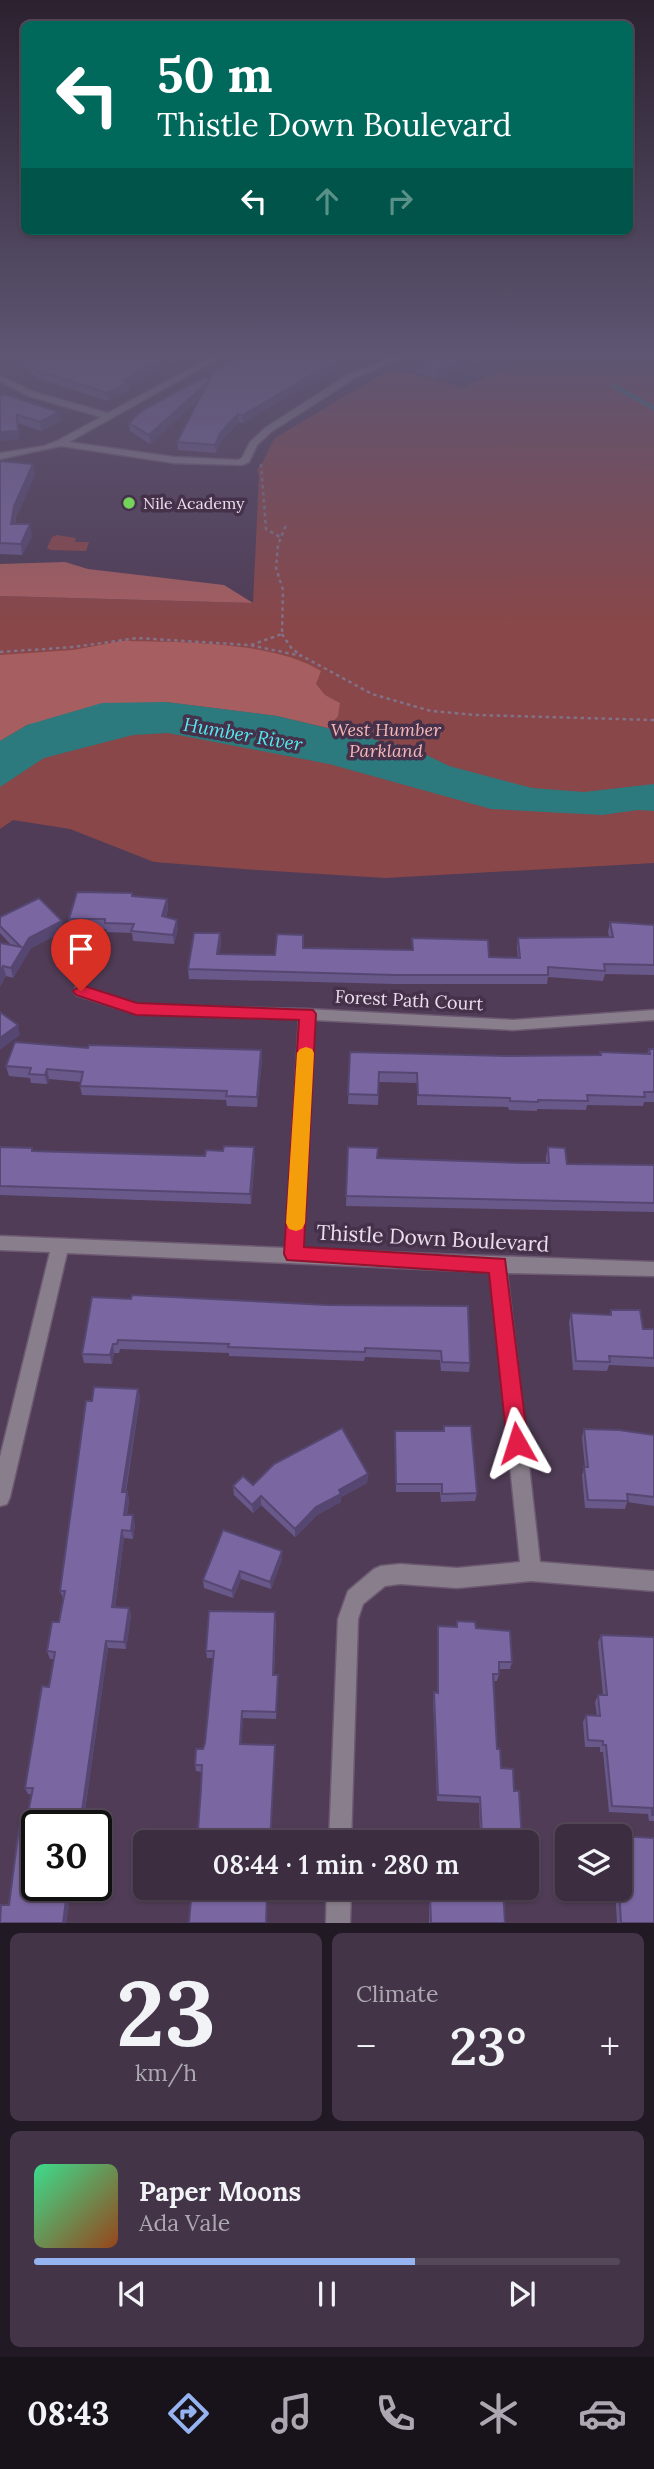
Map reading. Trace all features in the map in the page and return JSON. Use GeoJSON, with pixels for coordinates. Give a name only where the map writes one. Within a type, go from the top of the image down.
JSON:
{"type":"FeatureCollection","features":[{"type":"Feature","properties":{"kind":"street"},"geometry":{"type":"LineString","coordinates":[[0,456],[45,448]]}},
{"type":"Feature","properties":{"kind":"street"},"geometry":{"type":"LineString","coordinates":[[92,448],[174,460],[239,463],[246,460],[251,448]]}},
{"type":"Feature","properties":{"kind":"street","name":"Forest Path Court"},"geometry":{"type":"LineString","coordinates":[[81,991],[136,1009],[513,1024],[654,1015]]}},
{"type":"Feature","properties":{"kind":"street"},"geometry":{"type":"LineString","coordinates":[[294,1254],[307,1014]]}},
{"type":"Feature","properties":{"kind":"street","name":"Thistle Down Boulevard"},"geometry":{"type":"LineString","coordinates":[[0,1242],[498,1265],[654,1269]]}},
{"type":"Feature","properties":{"kind":"street"},"geometry":{"type":"LineString","coordinates":[[0,1497],[60,1245]]}},
{"type":"Feature","properties":{"kind":"street"},"geometry":{"type":"LineString","coordinates":[[498,1265],[531,1571]]}},
{"type":"Feature","properties":{"kind":"street"},"geometry":{"type":"LineString","coordinates":[[340,1830],[348,1619],[355,1598],[382,1576],[400,1574],[457,1578],[531,1571],[654,1581]]}},
{"type":"Feature","properties":{"kind":"street"},"geometry":{"type":"LineString","coordinates":[[338,1923],[339,1900]]}},
{"type":"Feature","properties":{"kind":"path"},"geometry":{"type":"LineString","coordinates":[[261,464],[265,529],[280,537]]}},
{"type":"Feature","properties":{"kind":"path"},"geometry":{"type":"LineString","coordinates":[[286,525],[280,537],[276,568],[283,590],[282,634],[292,649],[302,656],[372,694],[430,711],[476,715],[654,720]]}},
{"type":"Feature","properties":{"kind":"path"},"geometry":{"type":"LineString","coordinates":[[249,645],[282,634]]}},
{"type":"Feature","properties":{"kind":"path"},"geometry":{"type":"LineString","coordinates":[[0,652],[74,647],[137,638],[249,645],[302,656]]}},
{"type":"Feature","properties":{"kind":"green space","name":"West Humber Parkland"},"geometry":{"type":"Polygon","coordinates":[[[269,448],[654,448],[654,863],[385,878],[154,862],[70,829],[13,820],[0,829],[0,596],[253,603],[259,475],[257,469],[269,448]]]}},
{"type":"Feature","properties":{"kind":"green space"},"geometry":{"type":"Polygon","coordinates":[[[57,535],[76,538],[75,542],[89,542],[86,551],[47,548],[52,537],[57,535]]]}},
{"type":"Feature","properties":{"kind":"shaded area"},"geometry":{"type":"Polygon","coordinates":[[[65,562],[88,569],[224,585],[253,603],[0,596],[0,564],[65,562]]]}},
{"type":"Feature","properties":{"kind":"shaded area"},"geometry":{"type":"Polygon","coordinates":[[[122,641],[225,645],[278,654],[301,661],[321,671],[316,684],[325,695],[340,703],[338,716],[328,728],[277,716],[166,702],[27,725],[0,741],[0,655],[73,650],[122,641]]]}},
{"type":"Feature","properties":{"kind":"water","name":"Humber River"},"geometry":{"type":"Polygon","coordinates":[[[166,702],[277,716],[414,749],[449,766],[532,788],[584,792],[654,784],[654,811],[638,810],[602,815],[491,809],[329,764],[168,733],[133,735],[44,758],[0,787],[0,741],[27,725],[102,703],[166,702]]]}},
{"type":"Feature","properties":{"kind":"building"},"geometry":{"type":"Polygon","coordinates":[[[0,461],[33,464],[14,506],[11,524],[30,524],[21,544],[0,543],[0,461]]]}},
{"type":"Feature","properties":{"kind":"building"},"geometry":{"type":"Polygon","coordinates":[[[77,892],[132,893],[132,896],[167,899],[162,916],[177,920],[173,935],[131,931],[134,924],[105,923],[105,919],[69,919],[77,892]]]}},
{"type":"Feature","properties":{"kind":"building"},"geometry":{"type":"Polygon","coordinates":[[[39,898],[62,921],[29,938],[11,968],[3,966],[0,972],[0,943],[21,947],[0,926],[0,917],[39,898]]]}},
{"type":"Feature","properties":{"kind":"building"},"geometry":{"type":"Polygon","coordinates":[[[610,922],[654,925],[654,965],[604,964],[605,971],[548,967],[548,975],[396,975],[188,969],[194,933],[220,933],[217,954],[275,955],[277,934],[303,935],[303,948],[413,950],[412,938],[488,940],[489,957],[520,958],[518,938],[613,937],[610,922]]]}},
{"type":"Feature","properties":{"kind":"building"},"geometry":{"type":"Polygon","coordinates":[[[0,1012],[18,1025],[0,1038],[0,1012]]]}},
{"type":"Feature","properties":{"kind":"building"},"geometry":{"type":"Polygon","coordinates":[[[15,1042],[88,1048],[89,1045],[261,1050],[257,1097],[226,1096],[227,1091],[80,1086],[83,1072],[47,1069],[45,1075],[29,1074],[31,1068],[6,1066],[15,1042]]]}},
{"type":"Feature","properties":{"kind":"building"},"geometry":{"type":"Polygon","coordinates":[[[649,1049],[654,1049],[654,1092],[644,1092],[645,1097],[587,1095],[588,1101],[538,1102],[510,1101],[510,1098],[418,1095],[417,1073],[379,1072],[378,1095],[348,1094],[350,1052],[507,1056],[601,1055],[600,1052],[650,1054],[649,1049]]]}},
{"type":"Feature","properties":{"kind":"building"},"geometry":{"type":"Polygon","coordinates":[[[224,1146],[254,1147],[250,1194],[0,1186],[0,1147],[32,1148],[32,1151],[205,1156],[206,1150],[223,1151],[224,1146]]]}},
{"type":"Feature","properties":{"kind":"building"},"geometry":{"type":"Polygon","coordinates":[[[348,1147],[378,1148],[377,1158],[524,1163],[549,1163],[548,1147],[565,1148],[567,1164],[654,1165],[654,1203],[346,1196],[348,1147]]]}},
{"type":"Feature","properties":{"kind":"building"},"geometry":{"type":"Polygon","coordinates":[[[132,1295],[327,1305],[468,1306],[470,1363],[442,1362],[441,1351],[365,1348],[365,1352],[332,1351],[118,1340],[117,1344],[113,1344],[110,1355],[82,1354],[92,1297],[131,1299],[132,1295]]]}},
{"type":"Feature","properties":{"kind":"building"},"geometry":{"type":"Polygon","coordinates":[[[611,1310],[640,1310],[643,1329],[654,1329],[654,1358],[609,1356],[610,1362],[576,1361],[571,1313],[611,1315],[611,1310]]]}},
{"type":"Feature","properties":{"kind":"building"},"geometry":{"type":"Polygon","coordinates":[[[94,1387],[138,1389],[122,1492],[127,1492],[124,1515],[133,1515],[131,1531],[122,1530],[112,1607],[129,1608],[124,1642],[106,1641],[82,1810],[29,1810],[33,1788],[25,1788],[42,1686],[49,1687],[55,1652],[47,1651],[52,1622],[59,1622],[65,1591],[60,1591],[86,1401],[92,1401],[94,1387]]]}},
{"type":"Feature","properties":{"kind":"building"},"geometry":{"type":"Polygon","coordinates":[[[444,1426],[471,1426],[477,1493],[442,1494],[442,1484],[396,1484],[395,1431],[444,1431],[444,1426]]]}},
{"type":"Feature","properties":{"kind":"building"},"geometry":{"type":"Polygon","coordinates":[[[342,1428],[368,1474],[339,1490],[341,1494],[316,1507],[295,1529],[261,1496],[252,1505],[233,1486],[243,1476],[253,1485],[274,1464],[342,1428]]]}},
{"type":"Feature","properties":{"kind":"building"},"geometry":{"type":"Polygon","coordinates":[[[584,1429],[654,1435],[654,1497],[627,1494],[628,1501],[588,1500],[584,1467],[588,1467],[584,1429]]]}},
{"type":"Feature","properties":{"kind":"building"},"geometry":{"type":"Polygon","coordinates":[[[223,1530],[282,1551],[270,1582],[240,1571],[232,1591],[203,1580],[223,1530]]]}},
{"type":"Feature","properties":{"kind":"building"},"geometry":{"type":"Polygon","coordinates":[[[209,1611],[275,1612],[273,1675],[278,1675],[276,1712],[242,1711],[240,1744],[275,1745],[271,1830],[198,1830],[202,1765],[195,1765],[196,1749],[203,1749],[205,1743],[214,1651],[206,1651],[209,1611]]]}},
{"type":"Feature","properties":{"kind":"building"},"geometry":{"type":"Polygon","coordinates":[[[457,1621],[475,1622],[476,1628],[510,1631],[512,1662],[499,1662],[499,1674],[493,1674],[497,1749],[500,1749],[501,1768],[513,1769],[514,1791],[519,1791],[521,1830],[482,1830],[480,1797],[438,1795],[434,1692],[438,1693],[438,1626],[457,1627],[457,1621]]]}},
{"type":"Feature","properties":{"kind":"building"},"geometry":{"type":"Polygon","coordinates":[[[601,1635],[654,1637],[654,1815],[652,1808],[612,1806],[606,1745],[603,1745],[603,1741],[588,1740],[586,1715],[600,1716],[598,1695],[607,1695],[601,1635]]]}},
{"type":"Feature","properties":{"kind":"building"},"geometry":{"type":"Polygon","coordinates":[[[19,1828],[21,1901],[66,1901],[63,1923],[0,1923],[1,1905],[9,1905],[19,1828]]]}},
{"type":"Feature","properties":{"kind":"building"},"geometry":{"type":"Polygon","coordinates":[[[632,1837],[654,1838],[654,1923],[621,1923],[620,1901],[632,1901],[632,1837]]]}},
{"type":"Feature","properties":{"kind":"building"},"geometry":{"type":"Polygon","coordinates":[[[191,1900],[267,1900],[266,1923],[189,1923],[191,1900]]]}},
{"type":"Feature","properties":{"kind":"building"},"geometry":{"type":"Polygon","coordinates":[[[430,1900],[504,1900],[505,1923],[431,1923],[430,1900]]]}},
{"type":"Feature","properties":{"kind":"slow traffic"},"geometry":{"type":"LineString","coordinates":[[296,1223],[306,1053]]}},
{"type":"Feature","properties":{"kind":"place","name":"Nile Academy"},"geometry":{"type":"Point","coordinates":[129,503]}},
{"type":"Feature","properties":{"kind":"route"},"geometry":{"type":"LineString","coordinates":[[81,991],[136,1009],[307,1014],[294,1254],[498,1265],[517,1443]]}}]}
